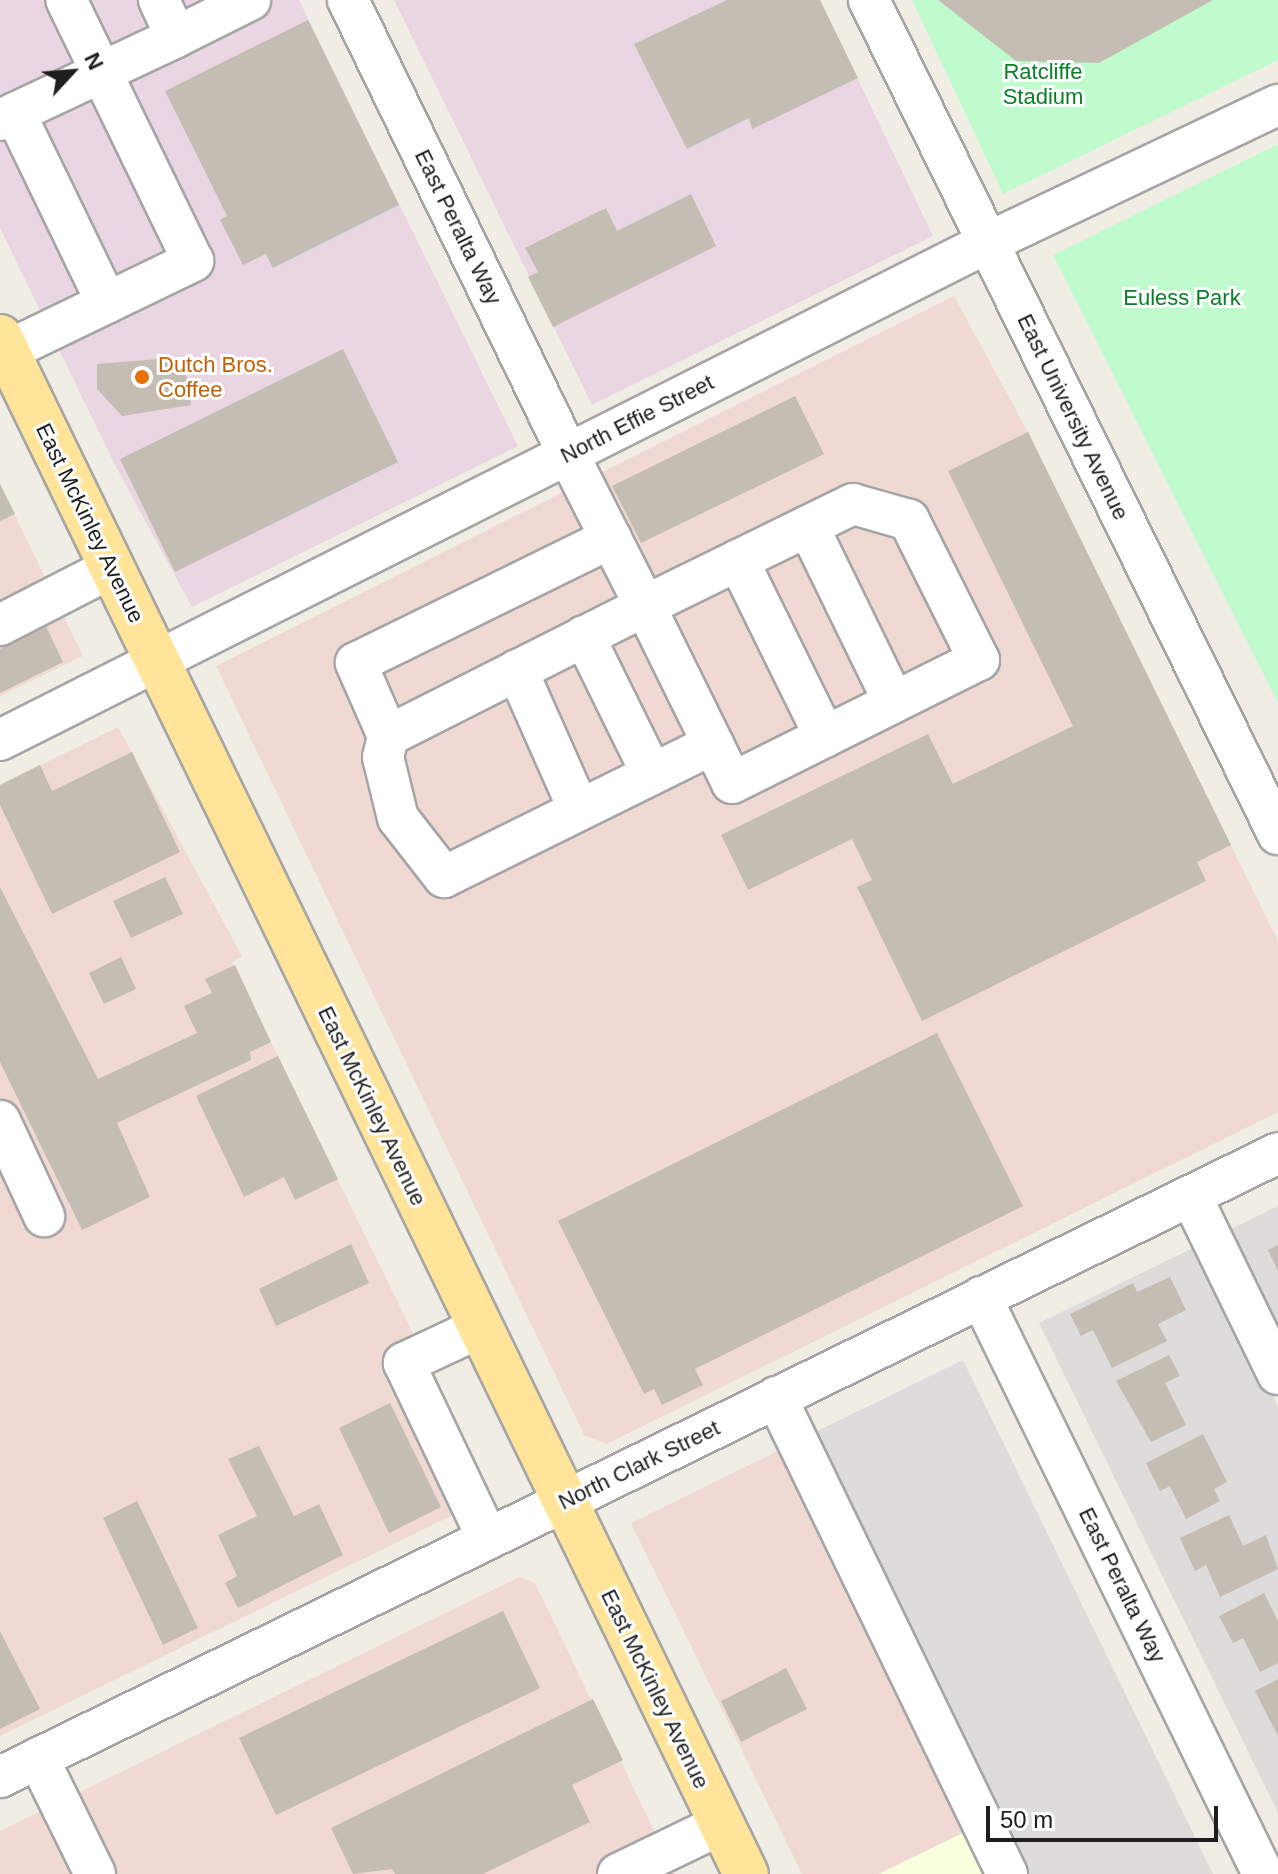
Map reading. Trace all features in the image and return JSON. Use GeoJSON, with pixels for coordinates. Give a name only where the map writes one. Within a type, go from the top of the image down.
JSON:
{"type":"FeatureCollection","features":[{"type":"Feature","properties":{"kind":"main road","name":"East McKinley Avenue"},"geometry":{"type":"LineString","coordinates":[[3,344],[746,1874]]}},
{"type":"Feature","properties":{"kind":"street"},"geometry":{"type":"LineString","coordinates":[[3,344],[107,303],[193,261],[66,0]]}},
{"type":"Feature","properties":{"kind":"street"},"geometry":{"type":"LineString","coordinates":[[159,0],[176,37]]}},
{"type":"Feature","properties":{"kind":"street"},"geometry":{"type":"LineString","coordinates":[[107,303],[7,117],[250,0]]}},
{"type":"Feature","properties":{"kind":"street","name":"East Peralta Way"},"geometry":{"type":"LineString","coordinates":[[348,0],[732,783],[825,737]]}},
{"type":"Feature","properties":{"kind":"street","name":"East University Avenue"},"geometry":{"type":"LineString","coordinates":[[869,0],[1278,834]]}},
{"type":"Feature","properties":{"kind":"street","name":"North Effie Street"},"geometry":{"type":"LineString","coordinates":[[0,740],[987,243],[1278,105]]}},
{"type":"Feature","properties":{"kind":"street"},"geometry":{"type":"LineString","coordinates":[[388,736],[584,636],[738,560],[853,504],[909,520],[979,660],[825,737],[738,560]]}},
{"type":"Feature","properties":{"kind":"street"},"geometry":{"type":"LineString","coordinates":[[808,526],[894,702]]}},
{"type":"Feature","properties":{"kind":"street"},"geometry":{"type":"LineString","coordinates":[[611,538],[356,663],[388,736],[383,757],[398,818],[444,877],[713,744]]}},
{"type":"Feature","properties":{"kind":"street"},"geometry":{"type":"LineString","coordinates":[[0,625],[111,568]]}},
{"type":"Feature","properties":{"kind":"street"},"geometry":{"type":"LineString","coordinates":[[584,636],[652,774]]}},
{"type":"Feature","properties":{"kind":"street"},"geometry":{"type":"LineString","coordinates":[[517,670],[579,810]]}},
{"type":"Feature","properties":{"kind":"street"},"geometry":{"type":"LineString","coordinates":[[0,1121],[44,1216]]}},
{"type":"Feature","properties":{"kind":"street","name":"North Clark Street"},"geometry":{"type":"LineString","coordinates":[[0,1777],[1278,1153]]}},
{"type":"Feature","properties":{"kind":"street"},"geometry":{"type":"LineString","coordinates":[[1191,1196],[1278,1374]]}},
{"type":"Feature","properties":{"kind":"street","name":"East Peralta Way"},"geometry":{"type":"LineString","coordinates":[[981,1297],[1263,1874]]}},
{"type":"Feature","properties":{"kind":"street"},"geometry":{"type":"LineString","coordinates":[[479,1328],[404,1363],[488,1539]]}},
{"type":"Feature","properties":{"kind":"street"},"geometry":{"type":"LineString","coordinates":[[776,1397],[1007,1874]]}},
{"type":"Feature","properties":{"kind":"street"},"geometry":{"type":"LineString","coordinates":[[38,1758],[95,1874]]}},
{"type":"Feature","properties":{"kind":"street"},"geometry":{"type":"LineString","coordinates":[[618,1874],[722,1824]]}},
{"type":"Feature","properties":{"kind":"shaded area"},"geometry":{"type":"Polygon","coordinates":[[[0,0],[299,0],[518,446],[192,607],[116,467],[0,228],[0,0]]]}},
{"type":"Feature","properties":{"kind":"shaded area"},"geometry":{"type":"Polygon","coordinates":[[[394,0],[820,0],[933,236],[592,405],[394,0]]]}},
{"type":"Feature","properties":{"kind":"shaded area"},"geometry":{"type":"Polygon","coordinates":[[[954,296],[1028,432],[1278,941],[1278,1112],[607,1444],[584,1435],[216,666],[954,296]]]}},
{"type":"Feature","properties":{"kind":"shaded area"},"geometry":{"type":"Polygon","coordinates":[[[0,484],[83,656],[0,696],[0,484]]]}},
{"type":"Feature","properties":{"kind":"shaded area"},"geometry":{"type":"Polygon","coordinates":[[[118,727],[242,956],[232,962],[492,1496],[0,1736],[0,785],[118,727]]]}},
{"type":"Feature","properties":{"kind":"shaded area"},"geometry":{"type":"Polygon","coordinates":[[[1278,1206],[1278,1342],[1225,1232],[1278,1206]]]}},
{"type":"Feature","properties":{"kind":"shaded area"},"geometry":{"type":"Polygon","coordinates":[[[1199,1245],[1278,1407],[1278,1813],[1039,1323],[1199,1245]]]}},
{"type":"Feature","properties":{"kind":"shaded area"},"geometry":{"type":"Polygon","coordinates":[[[963,1360],[1213,1874],[1023,1874],[809,1435],[963,1360]]]}},
{"type":"Feature","properties":{"kind":"shaded area"},"geometry":{"type":"Polygon","coordinates":[[[784,1448],[969,1830],[879,1874],[802,1874],[631,1523],[784,1448]]]}},
{"type":"Feature","properties":{"kind":"shaded area"},"geometry":{"type":"Polygon","coordinates":[[[519,1577],[535,1583],[675,1874],[0,1874],[0,1831],[519,1577]]]}},
{"type":"Feature","properties":{"kind":"shaded area"},"geometry":{"type":"Polygon","coordinates":[[[969,1830],[990,1874],[879,1874],[969,1830]]]}},
{"type":"Feature","properties":{"kind":"green space","name":"Ratcliffe Stadium"},"geometry":{"type":"Polygon","coordinates":[[[912,0],[1278,0],[1278,60],[1003,194],[912,0]]]}},
{"type":"Feature","properties":{"kind":"green space","name":"Euless Park"},"geometry":{"type":"Polygon","coordinates":[[[1278,144],[1278,703],[1053,255],[1278,144]]]}},
{"type":"Feature","properties":{"kind":"building"},"geometry":{"type":"Polygon","coordinates":[[[727,0],[820,0],[858,78],[752,129],[749,118],[687,149],[634,44],[727,0]]]}},
{"type":"Feature","properties":{"kind":"building"},"geometry":{"type":"Polygon","coordinates":[[[938,0],[1213,0],[1099,63],[1016,61],[938,0]]]}},
{"type":"Feature","properties":{"kind":"building"},"geometry":{"type":"Polygon","coordinates":[[[308,20],[399,205],[273,268],[266,254],[243,265],[220,220],[227,216],[165,91],[308,20]]]}},
{"type":"Feature","properties":{"kind":"building"},"geometry":{"type":"Polygon","coordinates":[[[691,194],[716,246],[553,327],[528,277],[538,272],[525,248],[606,208],[617,231],[691,194]]]}},
{"type":"Feature","properties":{"kind":"building"},"geometry":{"type":"Polygon","coordinates":[[[343,349],[398,462],[175,572],[120,459],[343,349]]]}},
{"type":"Feature","properties":{"kind":"building","name":"Dutch Bros. Coffee"},"geometry":{"type":"Polygon","coordinates":[[[183,357],[191,405],[122,416],[97,389],[97,364],[183,357]]]}},
{"type":"Feature","properties":{"kind":"building"},"geometry":{"type":"Polygon","coordinates":[[[795,396],[824,454],[641,543],[612,486],[795,396]]]}},
{"type":"Feature","properties":{"kind":"building"},"geometry":{"type":"Polygon","coordinates":[[[1028,432],[1231,845],[1197,862],[1206,881],[922,1021],[857,887],[872,880],[852,839],[748,890],[721,835],[928,734],[953,784],[1073,726],[948,471],[1028,432]]]}},
{"type":"Feature","properties":{"kind":"building"},"geometry":{"type":"Polygon","coordinates":[[[0,484],[15,514],[0,521],[0,484]]]}},
{"type":"Feature","properties":{"kind":"building"},"geometry":{"type":"Polygon","coordinates":[[[46,626],[63,662],[0,693],[0,649],[46,626]]]}},
{"type":"Feature","properties":{"kind":"building"},"geometry":{"type":"Polygon","coordinates":[[[132,752],[180,852],[52,914],[0,805],[0,785],[40,765],[52,791],[132,752]]]}},
{"type":"Feature","properties":{"kind":"building"},"geometry":{"type":"Polygon","coordinates":[[[165,877],[183,914],[131,938],[113,901],[165,877]]]}},
{"type":"Feature","properties":{"kind":"building"},"geometry":{"type":"Polygon","coordinates":[[[0,887],[98,1079],[197,1033],[184,1006],[212,993],[205,979],[235,965],[271,1042],[250,1052],[251,1060],[117,1123],[150,1197],[82,1230],[0,1062],[0,887]]]}},
{"type":"Feature","properties":{"kind":"building"},"geometry":{"type":"Polygon","coordinates":[[[121,957],[136,989],[104,1004],[89,973],[121,957]]]}},
{"type":"Feature","properties":{"kind":"building"},"geometry":{"type":"Polygon","coordinates":[[[937,1033],[1023,1206],[695,1369],[703,1385],[662,1405],[654,1389],[644,1394],[558,1221],[937,1033]]]}},
{"type":"Feature","properties":{"kind":"building"},"geometry":{"type":"Polygon","coordinates":[[[278,1056],[338,1179],[295,1200],[284,1177],[244,1197],[196,1096],[278,1056]]]}},
{"type":"Feature","properties":{"kind":"building"},"geometry":{"type":"Polygon","coordinates":[[[351,1244],[369,1283],[276,1326],[259,1289],[351,1244]]]}},
{"type":"Feature","properties":{"kind":"building"},"geometry":{"type":"Polygon","coordinates":[[[1278,1245],[1278,1271],[1268,1250],[1278,1245]]]}},
{"type":"Feature","properties":{"kind":"building"},"geometry":{"type":"Polygon","coordinates":[[[1170,1277],[1186,1310],[1158,1324],[1167,1341],[1112,1368],[1093,1330],[1081,1336],[1070,1314],[1133,1283],[1137,1292],[1170,1277]]]}},
{"type":"Feature","properties":{"kind":"building"},"geometry":{"type":"Polygon","coordinates":[[[1169,1355],[1180,1376],[1165,1383],[1186,1425],[1151,1442],[1116,1381],[1169,1355]]]}},
{"type":"Feature","properties":{"kind":"building"},"geometry":{"type":"Polygon","coordinates":[[[390,1403],[441,1507],[389,1533],[339,1428],[390,1403]]]}},
{"type":"Feature","properties":{"kind":"building"},"geometry":{"type":"Polygon","coordinates":[[[1203,1434],[1227,1482],[1214,1489],[1220,1501],[1186,1519],[1170,1486],[1160,1491],[1146,1463],[1203,1434]]]}},
{"type":"Feature","properties":{"kind":"building"},"geometry":{"type":"Polygon","coordinates":[[[259,1446],[294,1516],[319,1504],[343,1555],[238,1608],[225,1583],[237,1576],[218,1535],[257,1516],[228,1459],[259,1446]]]}},
{"type":"Feature","properties":{"kind":"building"},"geometry":{"type":"Polygon","coordinates":[[[137,1501],[198,1628],[163,1645],[103,1518],[137,1501]]]}},
{"type":"Feature","properties":{"kind":"building"},"geometry":{"type":"Polygon","coordinates":[[[1229,1515],[1243,1546],[1266,1535],[1278,1569],[1220,1597],[1206,1565],[1195,1571],[1180,1538],[1229,1515]]]}},
{"type":"Feature","properties":{"kind":"building"},"geometry":{"type":"Polygon","coordinates":[[[1264,1593],[1278,1621],[1278,1663],[1260,1672],[1243,1638],[1233,1643],[1219,1616],[1264,1593]]]}},
{"type":"Feature","properties":{"kind":"building"},"geometry":{"type":"Polygon","coordinates":[[[503,1611],[540,1688],[276,1815],[239,1738],[503,1611]]]}},
{"type":"Feature","properties":{"kind":"building"},"geometry":{"type":"Polygon","coordinates":[[[0,1631],[40,1709],[0,1729],[0,1631]]]}},
{"type":"Feature","properties":{"kind":"building"},"geometry":{"type":"Polygon","coordinates":[[[786,1668],[807,1709],[741,1742],[721,1701],[786,1668]]]}},
{"type":"Feature","properties":{"kind":"building"},"geometry":{"type":"Polygon","coordinates":[[[1278,1679],[1278,1736],[1255,1691],[1278,1679]]]}},
{"type":"Feature","properties":{"kind":"building"},"geometry":{"type":"Polygon","coordinates":[[[593,1699],[623,1760],[572,1785],[590,1822],[483,1874],[395,1874],[392,1869],[353,1874],[331,1828],[593,1699]]]}},
{"type":"Feature","properties":{"kind":"place","name":"Dutch Bros. Coffee"},"geometry":{"type":"Point","coordinates":[142,377]}}]}
